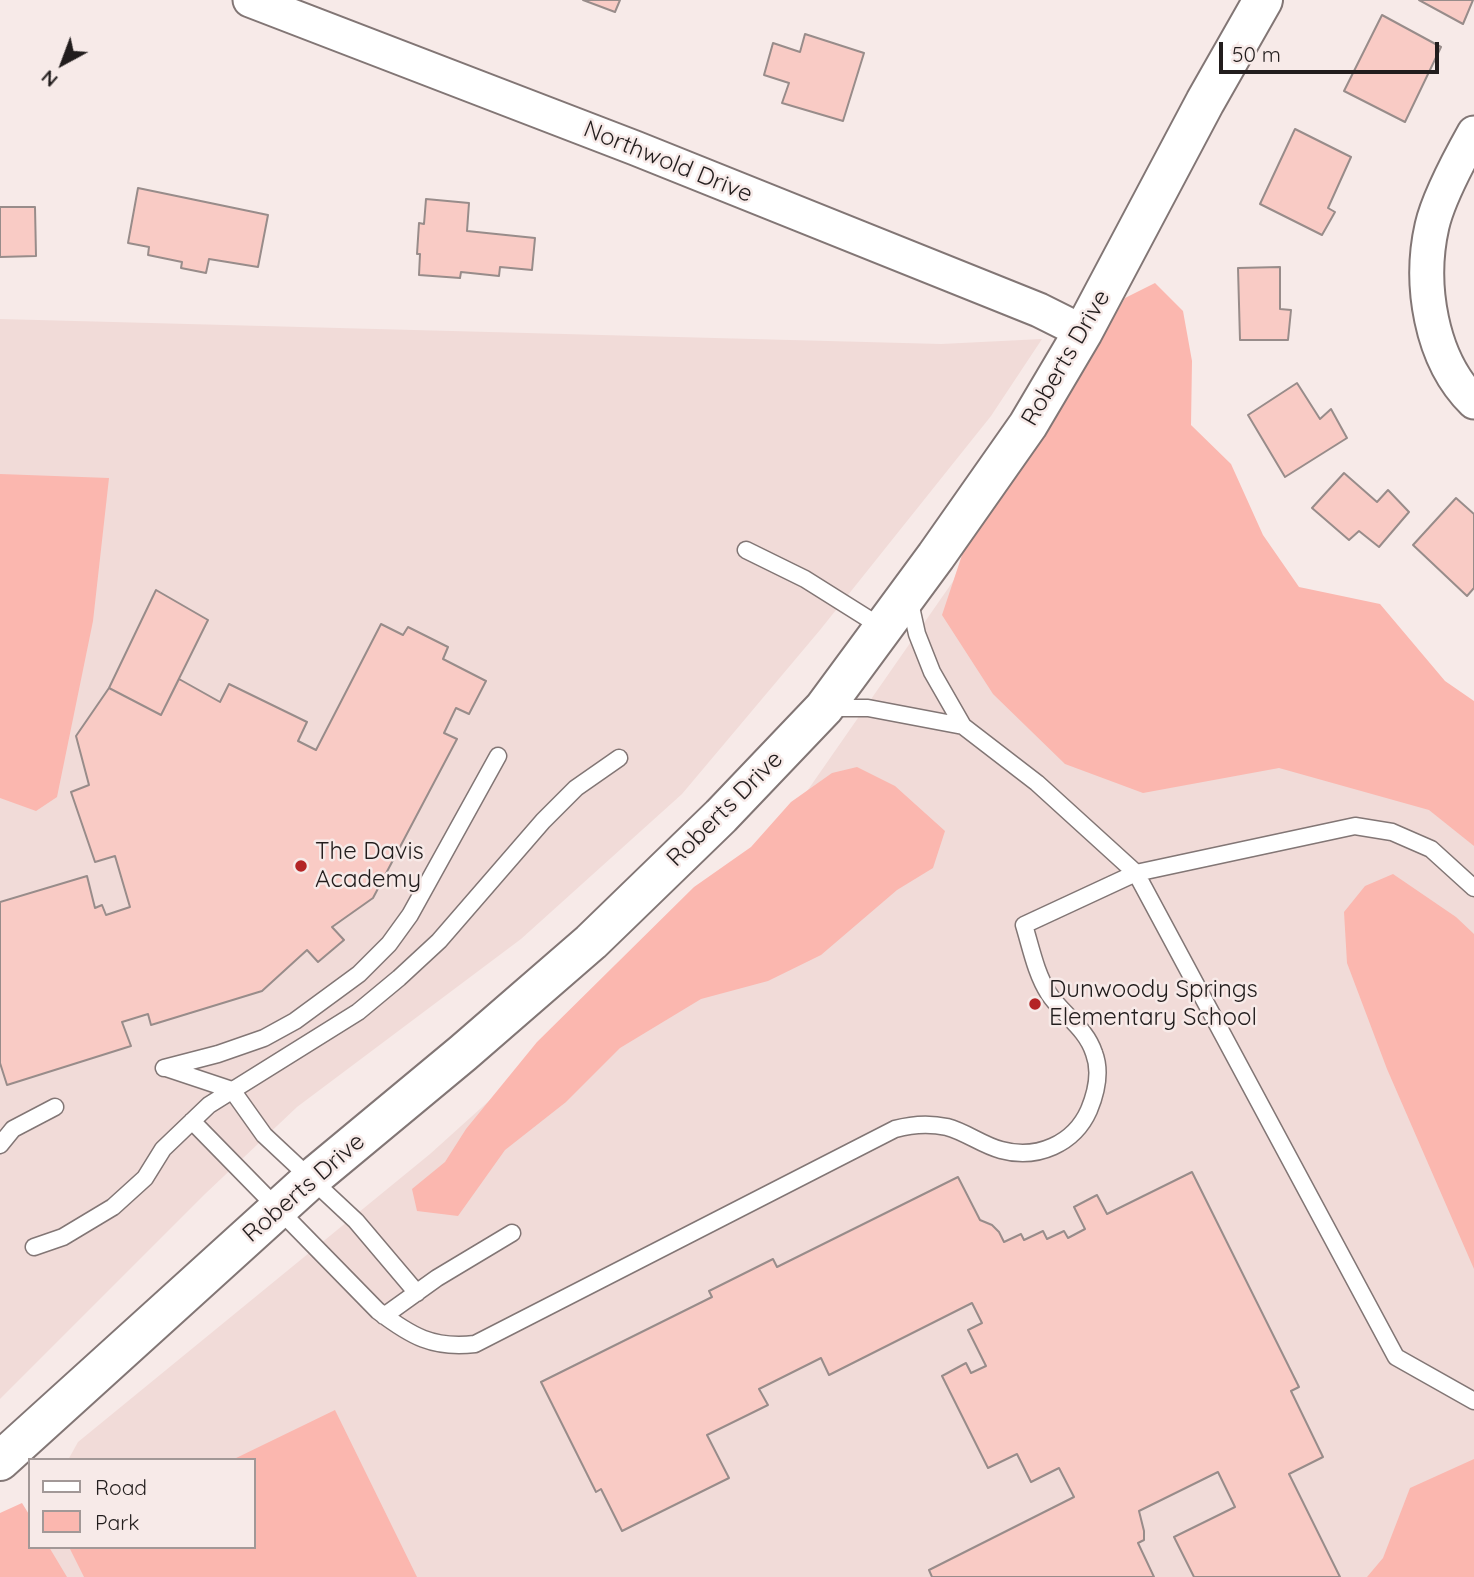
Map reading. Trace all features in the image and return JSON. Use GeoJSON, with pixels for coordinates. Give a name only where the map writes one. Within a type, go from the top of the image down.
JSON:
{"type":"FeatureCollection","features":[{"type":"Feature","properties":{"kind":"street","name":"Northwold Drive"},"geometry":{"type":"LineString","coordinates":[[250,0],[647,153],[1039,310],[1083,332]]}},
{"type":"Feature","properties":{"kind":"street","name":"Roberts Drive"},"geometry":{"type":"LineString","coordinates":[[0,1461],[310,1180],[591,942],[721,816],[824,708],[1028,425],[1083,332],[1205,102],[1264,0]]}},
{"type":"Feature","properties":{"kind":"street"},"geometry":{"type":"LineString","coordinates":[[1474,133],[1432,225],[1427,273],[1430,320],[1444,356],[1464,392],[1474,402]]}},
{"type":"Feature","properties":{"kind":"lane"},"geometry":{"type":"LineString","coordinates":[[746,550],[805,579],[883,628]]}},
{"type":"Feature","properties":{"kind":"lane"},"geometry":{"type":"LineString","coordinates":[[908,594],[917,634],[932,672],[963,726],[1037,783],[1136,873],[1396,1357],[1474,1401]]}},
{"type":"Feature","properties":{"kind":"lane"},"geometry":{"type":"LineString","coordinates":[[824,708],[868,708],[963,726]]}},
{"type":"Feature","properties":{"kind":"lane"},"geometry":{"type":"LineString","coordinates":[[417,1293],[356,1221],[264,1135],[232,1090],[164,1068],[218,1054],[264,1038],[295,1021],[359,974],[389,944],[410,915],[498,756]]}},
{"type":"Feature","properties":{"kind":"lane"},"geometry":{"type":"LineString","coordinates":[[34,1247],[63,1237],[113,1207],[145,1178],[163,1149],[209,1105],[358,1012],[399,978],[439,941],[527,839],[576,788],[619,758]]}},
{"type":"Feature","properties":{"kind":"lane"},"geometry":{"type":"LineString","coordinates":[[192,1121],[384,1316],[400,1328],[441,1345],[475,1344],[895,1129],[913,1124],[949,1128],[1001,1150],[1015,1152],[1040,1152],[1069,1138],[1083,1122],[1093,1100],[1097,1078],[1095,1054],[1075,1022],[1046,989],[1036,967],[1024,925],[1136,873],[1355,826],[1392,832],[1431,849],[1474,888]]}},
{"type":"Feature","properties":{"kind":"lane"},"geometry":{"type":"LineString","coordinates":[[0,1145],[13,1129],[55,1107]]}},
{"type":"Feature","properties":{"kind":"lane"},"geometry":{"type":"LineString","coordinates":[[384,1316],[512,1233]]}},
{"type":"Feature","properties":{"kind":"shaded area","name":"The Davis Academy"},"geometry":{"type":"Polygon","coordinates":[[[0,319],[941,344],[1042,339],[991,416],[820,630],[682,794],[521,939],[297,1107],[205,1194],[0,1399],[0,319]]]}},
{"type":"Feature","properties":{"kind":"shaded area","name":"Dunwoody Springs Elementary School"},"geometry":{"type":"Polygon","coordinates":[[[1043,452],[1474,821],[1474,1577],[57,1577],[44,1549],[256,1549],[256,1458],[69,1458],[78,1442],[430,1154],[764,853],[1043,452]]]}},
{"type":"Feature","properties":{"kind":"green space"},"geometry":{"type":"Polygon","coordinates":[[[1155,283],[1183,311],[1192,361],[1191,425],[1231,464],[1263,535],[1299,587],[1380,604],[1445,681],[1474,701],[1474,846],[1429,810],[1279,768],[1143,793],[1065,764],[993,694],[942,615],[966,543],[1038,445],[1125,298],[1155,283]]]}},
{"type":"Feature","properties":{"kind":"green space"},"geometry":{"type":"Polygon","coordinates":[[[0,474],[109,478],[93,621],[57,797],[36,811],[0,798],[0,474]]]}},
{"type":"Feature","properties":{"kind":"green space"},"geometry":{"type":"Polygon","coordinates":[[[857,767],[895,786],[945,831],[933,868],[897,890],[821,955],[768,981],[701,999],[620,1048],[566,1102],[505,1150],[458,1216],[417,1211],[412,1189],[445,1162],[466,1129],[537,1042],[694,887],[751,847],[791,802],[832,773],[857,767]]]}},
{"type":"Feature","properties":{"kind":"green space"},"geometry":{"type":"Polygon","coordinates":[[[1393,874],[1456,917],[1474,934],[1474,1269],[1387,1069],[1347,963],[1344,912],[1365,886],[1393,874]]]}},
{"type":"Feature","properties":{"kind":"green space"},"geometry":{"type":"Polygon","coordinates":[[[335,1410],[417,1577],[84,1577],[70,1549],[256,1549],[256,1458],[236,1458],[335,1410]]]}},
{"type":"Feature","properties":{"kind":"green space"},"geometry":{"type":"Polygon","coordinates":[[[1474,1459],[1474,1577],[1367,1577],[1383,1558],[1410,1488],[1474,1459]]]}},
{"type":"Feature","properties":{"kind":"green space"},"geometry":{"type":"Polygon","coordinates":[[[22,1503],[28,1513],[28,1549],[50,1549],[67,1577],[0,1577],[0,1513],[22,1503]]]}},
{"type":"Feature","properties":{"kind":"building"},"geometry":{"type":"Polygon","coordinates":[[[583,0],[620,0],[615,12],[583,0]]]}},
{"type":"Feature","properties":{"kind":"building"},"geometry":{"type":"Polygon","coordinates":[[[1419,0],[1473,0],[1463,24],[1419,0]]]}},
{"type":"Feature","properties":{"kind":"building"},"geometry":{"type":"Polygon","coordinates":[[[1382,15],[1441,47],[1405,122],[1344,91],[1382,15]]]}},
{"type":"Feature","properties":{"kind":"building"},"geometry":{"type":"Polygon","coordinates":[[[805,34],[864,53],[843,121],[782,103],[789,83],[764,75],[773,43],[800,52],[805,34]]]}},
{"type":"Feature","properties":{"kind":"building"},"geometry":{"type":"Polygon","coordinates":[[[1295,129],[1351,157],[1328,208],[1335,212],[1322,235],[1260,204],[1295,129]]]}},
{"type":"Feature","properties":{"kind":"building"},"geometry":{"type":"Polygon","coordinates":[[[138,188],[268,215],[258,267],[209,259],[206,273],[181,268],[182,262],[148,255],[149,247],[128,243],[138,188]]]}},
{"type":"Feature","properties":{"kind":"building"},"geometry":{"type":"Polygon","coordinates":[[[426,199],[469,203],[467,231],[535,238],[532,270],[500,267],[499,276],[461,272],[460,278],[419,275],[419,223],[424,224],[426,199]]]}},
{"type":"Feature","properties":{"kind":"building"},"geometry":{"type":"Polygon","coordinates":[[[0,207],[35,207],[36,256],[0,257],[0,207]]]}},
{"type":"Feature","properties":{"kind":"building"},"geometry":{"type":"Polygon","coordinates":[[[1280,267],[1280,309],[1291,310],[1288,340],[1240,340],[1238,268],[1280,267]]]}},
{"type":"Feature","properties":{"kind":"building"},"geometry":{"type":"Polygon","coordinates":[[[1297,383],[1320,419],[1331,409],[1347,438],[1285,477],[1248,415],[1297,383]]]}},
{"type":"Feature","properties":{"kind":"building"},"geometry":{"type":"Polygon","coordinates":[[[1344,473],[1377,502],[1388,490],[1409,512],[1379,547],[1359,531],[1349,540],[1312,508],[1344,473]]]}},
{"type":"Feature","properties":{"kind":"building"},"geometry":{"type":"Polygon","coordinates":[[[1456,498],[1474,514],[1474,588],[1467,596],[1413,545],[1456,498]]]}},
{"type":"Feature","properties":{"kind":"building"},"geometry":{"type":"Polygon","coordinates":[[[156,590],[208,620],[161,715],[109,688],[156,590]]]}},
{"type":"Feature","properties":{"kind":"building"},"geometry":{"type":"Polygon","coordinates":[[[381,624],[403,635],[408,627],[448,647],[443,659],[486,681],[469,714],[456,708],[444,733],[457,739],[373,898],[332,927],[344,940],[318,962],[307,950],[262,991],[151,1025],[148,1014],[122,1022],[131,1046],[7,1085],[0,1063],[0,902],[87,876],[95,908],[102,905],[106,915],[130,907],[115,856],[95,862],[71,792],[89,785],[76,736],[109,688],[161,715],[179,679],[220,702],[229,684],[307,722],[298,741],[316,750],[381,624]]]}},
{"type":"Feature","properties":{"kind":"building"},"geometry":{"type":"Polygon","coordinates":[[[1192,1172],[1299,1387],[1291,1391],[1323,1457],[1289,1474],[1340,1577],[1194,1577],[1174,1537],[1235,1507],[1218,1472],[1139,1511],[1144,1540],[1138,1543],[1154,1577],[932,1577],[929,1570],[1074,1497],[1059,1468],[1031,1482],[1017,1454],[988,1468],[942,1376],[966,1363],[971,1373],[986,1366],[968,1330],[982,1323],[972,1303],[829,1375],[821,1358],[759,1389],[768,1405],[707,1435],[729,1478],[622,1531],[601,1489],[596,1492],[541,1382],[712,1297],[709,1291],[773,1259],[777,1267],[958,1177],[980,1220],[992,1225],[1004,1242],[1021,1234],[1024,1240],[1043,1231],[1047,1239],[1064,1231],[1068,1238],[1085,1229],[1074,1207],[1097,1195],[1107,1214],[1192,1172]]]}},
{"type":"Feature","properties":{"kind":"place","name":"The Davis Academy"},"geometry":{"type":"Point","coordinates":[301,866]}},
{"type":"Feature","properties":{"kind":"place","name":"Dunwoody Springs Elementary School"},"geometry":{"type":"Point","coordinates":[1035,1004]}}]}
